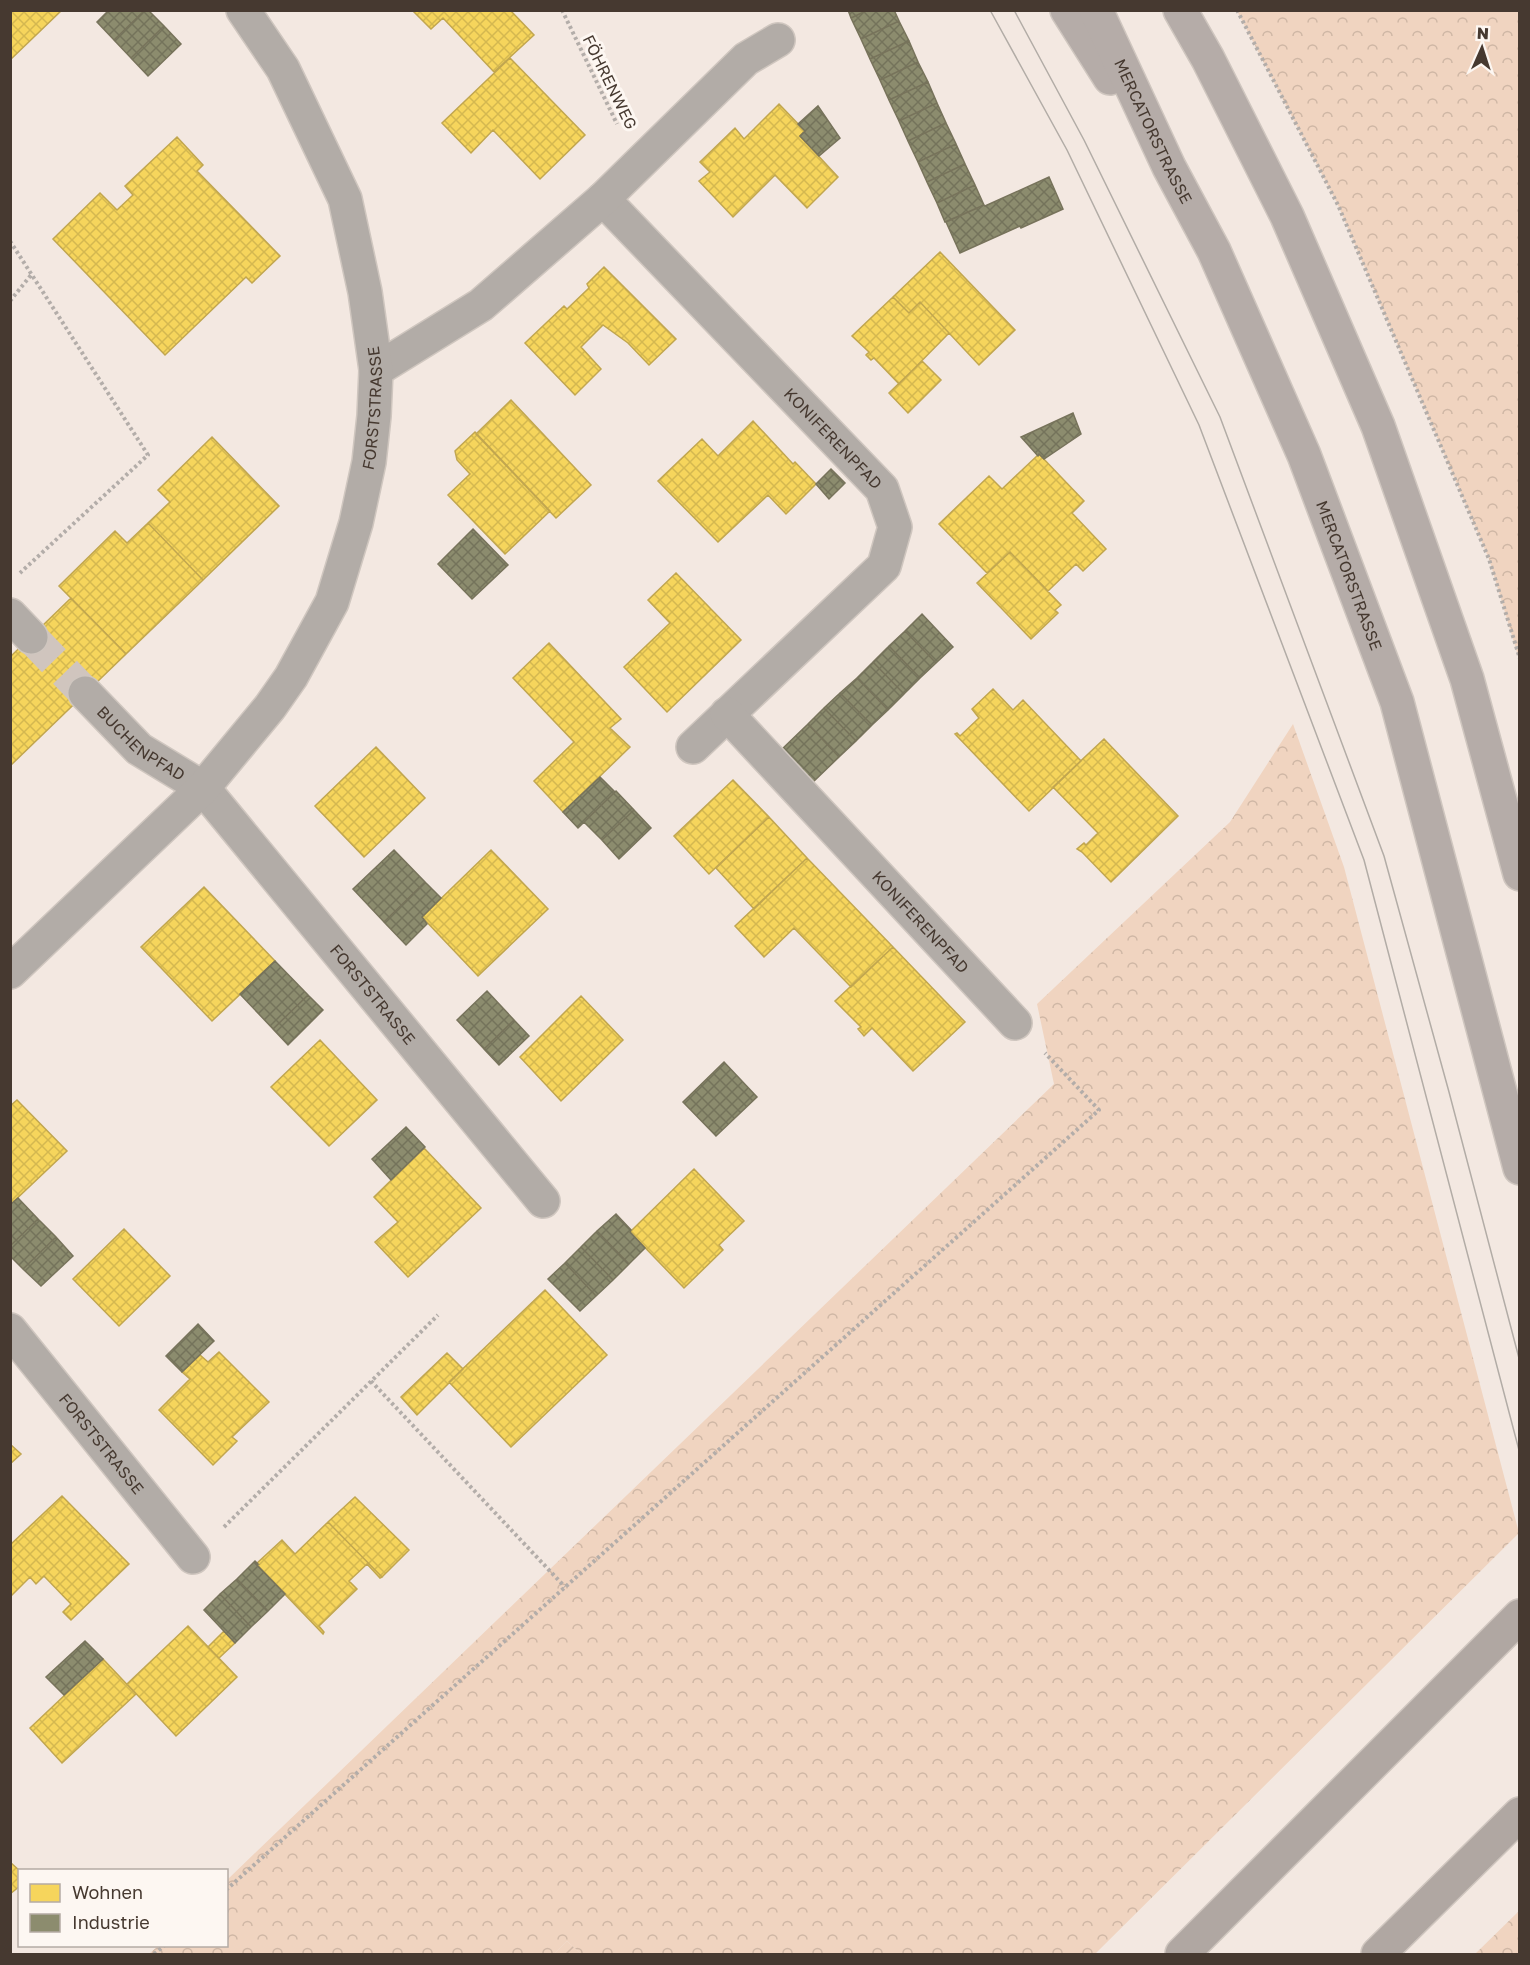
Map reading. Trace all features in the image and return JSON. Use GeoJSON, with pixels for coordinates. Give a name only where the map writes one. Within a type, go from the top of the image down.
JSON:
{"type":"FeatureCollection","features":[{"type":"Feature","properties":{"kind":"highway"},"geometry":{"type":"LineString","coordinates":[[1182,1954],[1520,1616]]}},
{"type":"Feature","properties":{"kind":"highway"},"geometry":{"type":"LineString","coordinates":[[1378,1954],[1520,1814]]}},
{"type":"Feature","properties":{"kind":"main road"},"geometry":{"type":"LineString","coordinates":[[1067,10],[1169,167]]}},
{"type":"Feature","properties":{"kind":"main road","name":"MERCATORSTRASSE"},"geometry":{"type":"LineString","coordinates":[[1096,10],[1169,167],[1214,251],[1304,455],[1397,702],[1520,1168]]}},
{"type":"Feature","properties":{"kind":"main road"},"geometry":{"type":"LineString","coordinates":[[1180,10],[1208,59],[1287,216],[1378,426],[1467,680],[1520,874]]}},
{"type":"Feature","properties":{"kind":"street","name":"FORSTSTRASSE"},"geometry":{"type":"LineString","coordinates":[[10,972],[203,788],[270,707],[291,677],[332,602],[356,523],[369,462],[376,370],[365,292],[345,199],[282,69],[243,10]]}},
{"type":"Feature","properties":{"kind":"street"},"geometry":{"type":"LineString","coordinates":[[376,370],[481,305],[603,199],[746,59],[778,40]]}},
{"type":"Feature","properties":{"kind":"street","name":"KONIFERENPFAD"},"geometry":{"type":"LineString","coordinates":[[603,199],[882,489],[895,527],[884,566],[693,747]]}},
{"type":"Feature","properties":{"kind":"street","name":"BUCHENPFAD"},"geometry":{"type":"LineString","coordinates":[[85,693],[139,748],[203,788]]}},
{"type":"Feature","properties":{"kind":"street","name":"KONIFERENPFAD"},"geometry":{"type":"LineString","coordinates":[[727,714],[1015,1023]]}},
{"type":"Feature","properties":{"kind":"street","name":"FORSTSTRASSE"},"geometry":{"type":"LineString","coordinates":[[203,788],[543,1201]]}},
{"type":"Feature","properties":{"kind":"street","name":"FORSTSTRASSE"},"geometry":{"type":"LineString","coordinates":[[10,1330],[194,1557]]}},
{"type":"Feature","properties":{"kind":"path","name":"FÖHRENWEG"},"geometry":{"type":"LineString","coordinates":[[562,10],[638,165]]}},
{"type":"Feature","properties":{"kind":"path"},"geometry":{"type":"LineString","coordinates":[[1237,10],[1338,205],[1489,559],[1520,659]]}},
{"type":"Feature","properties":{"kind":"path"},"geometry":{"type":"LineString","coordinates":[[10,241],[148,455],[18,575]]}},
{"type":"Feature","properties":{"kind":"path"},"geometry":{"type":"LineString","coordinates":[[10,301],[31,275]]}},
{"type":"Feature","properties":{"kind":"path"},"geometry":{"type":"LineString","coordinates":[[228,1888],[1099,1110],[1015,1023]]}},
{"type":"Feature","properties":{"kind":"path"},"geometry":{"type":"LineString","coordinates":[[194,1557],[438,1315]]}},
{"type":"Feature","properties":{"kind":"path"},"geometry":{"type":"LineString","coordinates":[[371,1381],[565,1587]]}},
{"type":"Feature","properties":{"kind":"green space"},"geometry":{"type":"Polygon","coordinates":[[[1237,11],[1519,11],[1519,659],[1489,559],[1338,205],[1237,11]]]}},
{"type":"Feature","properties":{"kind":"green space"},"geometry":{"type":"Polygon","coordinates":[[[1293,724],[1344,867],[1519,1533],[1095,1954],[581,1954],[567,1941],[554,1954],[149,1954],[157,1947],[228,1947],[228,1879],[1054,1084],[1037,1004],[1230,822],[1293,724]]]}},
{"type":"Feature","properties":{"kind":"green space"},"geometry":{"type":"Polygon","coordinates":[[[1519,1911],[1519,1954],[1475,1954],[1519,1911]]]}},
{"type":"Feature","properties":{"kind":"green space"},"geometry":{"type":"Polygon","coordinates":[[[567,1941],[581,1954],[554,1954],[567,1941]]]}},
{"type":"Feature","properties":{"kind":"building: Wohnen"},"geometry":{"type":"Polygon","coordinates":[[[10,10],[62,10],[10,60],[10,10]]]}},
{"type":"Feature","properties":{"kind":"building: Wohnen"},"geometry":{"type":"Polygon","coordinates":[[[412,10],[510,10],[534,35],[494,72],[443,18],[431,29],[412,10]]]}},
{"type":"Feature","properties":{"kind":"building: Wohnen"},"geometry":{"type":"Polygon","coordinates":[[[510,58],[585,135],[540,179],[493,130],[471,153],[442,123],[510,58]]]}},
{"type":"Feature","properties":{"kind":"building: Wohnen"},"geometry":{"type":"Polygon","coordinates":[[[779,104],[805,131],[800,136],[838,177],[807,208],[775,175],[733,217],[699,181],[710,172],[700,162],[735,128],[744,139],[779,104]]]}},
{"type":"Feature","properties":{"kind":"building: Wohnen"},"geometry":{"type":"Polygon","coordinates":[[[177,137],[203,165],[197,171],[280,256],[252,283],[246,277],[165,355],[53,239],[100,193],[117,210],[133,195],[125,186],[177,137]]]}},
{"type":"Feature","properties":{"kind":"building: Wohnen"},"geometry":{"type":"Polygon","coordinates":[[[940,252],[1015,330],[979,365],[920,302],[909,313],[893,297],[940,252]]]}},
{"type":"Feature","properties":{"kind":"building: Wohnen"},"geometry":{"type":"Polygon","coordinates":[[[604,267],[676,339],[649,365],[628,343],[603,325],[581,347],[601,369],[575,395],[525,343],[564,306],[567,309],[589,288],[587,284],[604,267]]]}},
{"type":"Feature","properties":{"kind":"building: Wohnen"},"geometry":{"type":"Polygon","coordinates":[[[893,297],[909,313],[920,302],[949,333],[899,384],[874,358],[871,360],[866,355],[869,352],[852,336],[893,297]]]}},
{"type":"Feature","properties":{"kind":"building: Wohnen"},"geometry":{"type":"Polygon","coordinates":[[[922,361],[941,380],[908,413],[889,393],[922,361]]]}},
{"type":"Feature","properties":{"kind":"building: Wohnen"},"geometry":{"type":"Polygon","coordinates":[[[511,400],[591,485],[556,518],[476,434],[511,400]]]}},
{"type":"Feature","properties":{"kind":"building: Wohnen"},"geometry":{"type":"Polygon","coordinates":[[[753,421],[793,464],[795,462],[816,484],[786,514],[768,495],[718,542],[658,481],[702,439],[718,456],[753,421]]]}},
{"type":"Feature","properties":{"kind":"building: Wohnen"},"geometry":{"type":"Polygon","coordinates":[[[475,432],[550,511],[505,554],[448,495],[470,474],[457,460],[455,451],[475,432]]]}},
{"type":"Feature","properties":{"kind":"building: Wohnen"},"geometry":{"type":"Polygon","coordinates":[[[212,437],[279,506],[203,580],[148,523],[170,502],[158,490],[212,437]]]}},
{"type":"Feature","properties":{"kind":"building: Wohnen"},"geometry":{"type":"Polygon","coordinates":[[[1039,454],[1084,501],[1072,513],[1106,549],[1083,571],[1076,564],[1048,591],[1010,552],[987,573],[939,524],[989,476],[1002,489],[1039,454]]]}},
{"type":"Feature","properties":{"kind":"building: Wohnen"},"geometry":{"type":"Polygon","coordinates":[[[148,523],[203,580],[126,654],[59,586],[115,531],[127,543],[148,523]]]}},
{"type":"Feature","properties":{"kind":"building: Wohnen"},"geometry":{"type":"Polygon","coordinates":[[[1010,552],[1061,605],[1055,610],[1058,613],[1031,639],[977,583],[1010,552]]]}},
{"type":"Feature","properties":{"kind":"building: Wohnen"},"geometry":{"type":"Polygon","coordinates":[[[676,573],[741,640],[667,712],[624,667],[670,623],[648,600],[676,573]]]}},
{"type":"Feature","properties":{"kind":"building: Wohnen"},"geometry":{"type":"Polygon","coordinates":[[[71,598],[126,654],[10,766],[10,657],[71,598]]]}},
{"type":"Feature","properties":{"kind":"building: Wohnen"},"geometry":{"type":"Polygon","coordinates":[[[549,643],[621,719],[610,728],[630,747],[563,812],[534,781],[574,742],[513,678],[549,643]]]}},
{"type":"Feature","properties":{"kind":"building: Wohnen"},"geometry":{"type":"Polygon","coordinates":[[[993,689],[1013,710],[1023,700],[1081,761],[1029,811],[955,734],[960,736],[979,718],[972,709],[993,689]]]}},
{"type":"Feature","properties":{"kind":"building: Wohnen"},"geometry":{"type":"Polygon","coordinates":[[[1104,739],[1178,816],[1111,882],[1077,849],[1084,843],[1086,845],[1098,833],[1053,787],[1104,739]]]}},
{"type":"Feature","properties":{"kind":"building: Wohnen"},"geometry":{"type":"Polygon","coordinates":[[[376,747],[425,798],[364,857],[315,806],[376,747]]]}},
{"type":"Feature","properties":{"kind":"building: Wohnen"},"geometry":{"type":"Polygon","coordinates":[[[733,780],[769,817],[709,874],[674,836],[733,780]]]}},
{"type":"Feature","properties":{"kind":"building: Wohnen"},"geometry":{"type":"Polygon","coordinates":[[[769,817],[807,858],[754,909],[716,868],[769,817]]]}},
{"type":"Feature","properties":{"kind":"building: Wohnen"},"geometry":{"type":"Polygon","coordinates":[[[491,850],[548,909],[478,976],[422,917],[491,850]]]}},
{"type":"Feature","properties":{"kind":"building: Wohnen"},"geometry":{"type":"Polygon","coordinates":[[[807,858],[893,947],[851,987],[794,928],[764,957],[735,926],[807,858]]]}},
{"type":"Feature","properties":{"kind":"building: Wohnen"},"geometry":{"type":"Polygon","coordinates":[[[204,887],[275,961],[212,1021],[141,947],[204,887]]]}},
{"type":"Feature","properties":{"kind":"building: Wohnen"},"geometry":{"type":"Polygon","coordinates":[[[893,947],[965,1022],[913,1071],[872,1028],[864,1036],[858,1029],[861,1027],[835,1001],[893,947]]]}},
{"type":"Feature","properties":{"kind":"building: Wohnen"},"geometry":{"type":"Polygon","coordinates":[[[581,996],[623,1040],[561,1101],[520,1057],[581,996]]]}},
{"type":"Feature","properties":{"kind":"building: Wohnen"},"geometry":{"type":"Polygon","coordinates":[[[320,1040],[377,1100],[329,1146],[271,1087],[320,1040]]]}},
{"type":"Feature","properties":{"kind":"building: Wohnen"},"geometry":{"type":"Polygon","coordinates":[[[17,1100],[67,1151],[10,1205],[10,1106],[17,1100]]]}},
{"type":"Feature","properties":{"kind":"building: Wohnen"},"geometry":{"type":"Polygon","coordinates":[[[424,1148],[481,1208],[408,1277],[375,1242],[398,1222],[374,1197],[424,1148]]]}},
{"type":"Feature","properties":{"kind":"building: Wohnen"},"geometry":{"type":"Polygon","coordinates":[[[694,1169],[744,1221],[719,1245],[723,1250],[684,1288],[630,1232],[694,1169]]]}},
{"type":"Feature","properties":{"kind":"building: Wohnen"},"geometry":{"type":"Polygon","coordinates":[[[124,1229],[170,1276],[119,1326],[73,1279],[124,1229]]]}},
{"type":"Feature","properties":{"kind":"building: Wohnen"},"geometry":{"type":"Polygon","coordinates":[[[545,1290],[607,1355],[511,1447],[449,1382],[545,1290]]]}},
{"type":"Feature","properties":{"kind":"building: Wohnen"},"geometry":{"type":"Polygon","coordinates":[[[219,1352],[269,1402],[232,1437],[237,1441],[213,1465],[159,1410],[190,1379],[182,1372],[200,1355],[208,1362],[219,1352]]]}},
{"type":"Feature","properties":{"kind":"building: Wohnen"},"geometry":{"type":"Polygon","coordinates":[[[447,1353],[463,1369],[417,1415],[401,1397],[447,1353]]]}},
{"type":"Feature","properties":{"kind":"building: Wohnen"},"geometry":{"type":"Polygon","coordinates":[[[10,1444],[21,1454],[10,1464],[10,1444]]]}},
{"type":"Feature","properties":{"kind":"building: Wohnen"},"geometry":{"type":"Polygon","coordinates":[[[62,1496],[129,1564],[71,1620],[63,1612],[71,1604],[44,1576],[36,1584],[30,1577],[10,1597],[10,1545],[62,1496]]]}},
{"type":"Feature","properties":{"kind":"building: Wohnen"},"geometry":{"type":"Polygon","coordinates":[[[355,1497],[409,1550],[382,1577],[328,1522],[355,1497]]]}},
{"type":"Feature","properties":{"kind":"building: Wohnen"},"geometry":{"type":"Polygon","coordinates":[[[328,1522],[382,1577],[380,1578],[367,1564],[349,1581],[357,1589],[319,1626],[323,1634],[256,1564],[282,1540],[295,1554],[328,1522]]]}},
{"type":"Feature","properties":{"kind":"building: Wohnen"},"geometry":{"type":"Polygon","coordinates":[[[188,1626],[237,1677],[176,1736],[127,1684],[188,1626]]]}},
{"type":"Feature","properties":{"kind":"building: Wohnen"},"geometry":{"type":"Polygon","coordinates":[[[224,1631],[235,1643],[219,1658],[208,1647],[224,1631]]]}},
{"type":"Feature","properties":{"kind":"building: Wohnen"},"geometry":{"type":"Polygon","coordinates":[[[103,1659],[136,1694],[62,1763],[30,1728],[103,1659]]]}},
{"type":"Feature","properties":{"kind":"building: Wohnen"},"geometry":{"type":"Polygon","coordinates":[[[10,1862],[18,1869],[18,1888],[10,1894],[10,1862]]]}},
{"type":"Feature","properties":{"kind":"building: Industrie"},"geometry":{"type":"Polygon","coordinates":[[[109,10],[145,10],[114,40],[97,22],[109,10]]]}},
{"type":"Feature","properties":{"kind":"building: Industrie"},"geometry":{"type":"Polygon","coordinates":[[[145,10],[148,10],[164,26],[131,58],[114,40],[145,10]]]}},
{"type":"Feature","properties":{"kind":"building: Industrie"},"geometry":{"type":"Polygon","coordinates":[[[848,10],[868,10],[851,18],[848,10]]]}},
{"type":"Feature","properties":{"kind":"building: Industrie"},"geometry":{"type":"Polygon","coordinates":[[[868,10],[894,10],[899,21],[861,39],[851,18],[868,10]]]}},
{"type":"Feature","properties":{"kind":"building: Industrie"},"geometry":{"type":"Polygon","coordinates":[[[899,21],[909,41],[870,59],[861,39],[899,21]]]}},
{"type":"Feature","properties":{"kind":"building: Industrie"},"geometry":{"type":"Polygon","coordinates":[[[164,26],[181,44],[148,76],[131,58],[164,26]]]}},
{"type":"Feature","properties":{"kind":"building: Industrie"},"geometry":{"type":"Polygon","coordinates":[[[909,41],[918,62],[880,80],[870,59],[909,41]]]}},
{"type":"Feature","properties":{"kind":"building: Industrie"},"geometry":{"type":"Polygon","coordinates":[[[918,62],[928,82],[889,100],[880,80],[918,62]]]}},
{"type":"Feature","properties":{"kind":"building: Industrie"},"geometry":{"type":"Polygon","coordinates":[[[928,82],[937,103],[899,121],[889,100],[928,82]]]}},
{"type":"Feature","properties":{"kind":"building: Industrie"},"geometry":{"type":"Polygon","coordinates":[[[937,103],[946,123],[908,141],[899,121],[937,103]]]}},
{"type":"Feature","properties":{"kind":"building: Industrie"},"geometry":{"type":"Polygon","coordinates":[[[818,106],[840,138],[819,156],[800,136],[805,131],[798,124],[818,106]]]}},
{"type":"Feature","properties":{"kind":"building: Industrie"},"geometry":{"type":"Polygon","coordinates":[[[946,123],[956,144],[918,162],[908,141],[946,123]]]}},
{"type":"Feature","properties":{"kind":"building: Industrie"},"geometry":{"type":"Polygon","coordinates":[[[956,144],[965,164],[927,182],[918,162],[956,144]]]}},
{"type":"Feature","properties":{"kind":"building: Industrie"},"geometry":{"type":"Polygon","coordinates":[[[965,164],[975,185],[937,203],[927,182],[965,164]]]}},
{"type":"Feature","properties":{"kind":"building: Industrie"},"geometry":{"type":"Polygon","coordinates":[[[1049,177],[1063,209],[960,253],[946,222],[1049,177]]]}},
{"type":"Feature","properties":{"kind":"building: Industrie"},"geometry":{"type":"Polygon","coordinates":[[[975,185],[984,205],[945,222],[937,203],[975,185]]]}},
{"type":"Feature","properties":{"kind":"building: Industrie"},"geometry":{"type":"Polygon","coordinates":[[[1073,413],[1081,434],[1044,459],[1039,454],[1038,456],[1021,437],[1073,413]]]}},
{"type":"Feature","properties":{"kind":"building: Industrie"},"geometry":{"type":"Polygon","coordinates":[[[831,469],[845,483],[829,499],[816,484],[831,469]]]}},
{"type":"Feature","properties":{"kind":"building: Industrie"},"geometry":{"type":"Polygon","coordinates":[[[473,529],[508,565],[472,599],[438,564],[473,529]]]}},
{"type":"Feature","properties":{"kind":"building: Industrie"},"geometry":{"type":"Polygon","coordinates":[[[922,614],[953,647],[936,663],[905,631],[922,614]]]}},
{"type":"Feature","properties":{"kind":"building: Industrie"},"geometry":{"type":"Polygon","coordinates":[[[905,631],[936,663],[920,678],[889,646],[905,631]]]}},
{"type":"Feature","properties":{"kind":"building: Industrie"},"geometry":{"type":"Polygon","coordinates":[[[889,646],[920,678],[904,694],[873,662],[889,646]]]}},
{"type":"Feature","properties":{"kind":"building: Industrie"},"geometry":{"type":"Polygon","coordinates":[[[873,662],[904,694],[888,710],[857,678],[873,662]]]}},
{"type":"Feature","properties":{"kind":"building: Industrie"},"geometry":{"type":"Polygon","coordinates":[[[857,678],[888,710],[872,725],[840,693],[857,678]]]}},
{"type":"Feature","properties":{"kind":"building: Industrie"},"geometry":{"type":"Polygon","coordinates":[[[840,693],[872,725],[856,741],[824,708],[840,693]]]}},
{"type":"Feature","properties":{"kind":"building: Industrie"},"geometry":{"type":"Polygon","coordinates":[[[824,708],[856,741],[839,757],[808,724],[824,708]]]}},
{"type":"Feature","properties":{"kind":"building: Industrie"},"geometry":{"type":"Polygon","coordinates":[[[808,724],[839,757],[811,784],[780,751],[808,724]]]}},
{"type":"Feature","properties":{"kind":"building: Industrie"},"geometry":{"type":"Polygon","coordinates":[[[600,777],[615,792],[578,828],[563,812],[600,777]]]}},
{"type":"Feature","properties":{"kind":"building: Industrie"},"geometry":{"type":"Polygon","coordinates":[[[616,791],[634,810],[602,840],[584,822],[616,791]]]}},
{"type":"Feature","properties":{"kind":"building: Industrie"},"geometry":{"type":"Polygon","coordinates":[[[634,810],[651,828],[619,859],[602,840],[634,810]]]}},
{"type":"Feature","properties":{"kind":"building: Industrie"},"geometry":{"type":"Polygon","coordinates":[[[394,850],[425,882],[384,922],[353,889],[394,850]]]}},
{"type":"Feature","properties":{"kind":"building: Industrie"},"geometry":{"type":"Polygon","coordinates":[[[425,882],[441,898],[422,917],[427,924],[406,945],[384,922],[425,882]]]}},
{"type":"Feature","properties":{"kind":"building: Industrie"},"geometry":{"type":"Polygon","coordinates":[[[275,961],[308,995],[273,1029],[240,994],[275,961]]]}},
{"type":"Feature","properties":{"kind":"building: Industrie"},"geometry":{"type":"Polygon","coordinates":[[[487,991],[514,1020],[484,1049],[457,1020],[487,991]]]}},
{"type":"Feature","properties":{"kind":"building: Industrie"},"geometry":{"type":"Polygon","coordinates":[[[308,995],[323,1010],[288,1045],[273,1029],[308,995]]]}},
{"type":"Feature","properties":{"kind":"building: Industrie"},"geometry":{"type":"Polygon","coordinates":[[[514,1020],[529,1036],[499,1065],[484,1049],[514,1020]]]}},
{"type":"Feature","properties":{"kind":"building: Industrie"},"geometry":{"type":"Polygon","coordinates":[[[724,1062],[757,1097],[716,1136],[683,1102],[724,1062]]]}},
{"type":"Feature","properties":{"kind":"building: Industrie"},"geometry":{"type":"Polygon","coordinates":[[[406,1127],[425,1147],[391,1180],[372,1159],[406,1127]]]}},
{"type":"Feature","properties":{"kind":"building: Industrie"},"geometry":{"type":"Polygon","coordinates":[[[18,1198],[38,1219],[10,1246],[10,1205],[18,1198]]]}},
{"type":"Feature","properties":{"kind":"building: Industrie"},"geometry":{"type":"Polygon","coordinates":[[[616,1214],[645,1248],[629,1264],[597,1231],[616,1214]]]}},
{"type":"Feature","properties":{"kind":"building: Industrie"},"geometry":{"type":"Polygon","coordinates":[[[38,1219],[56,1237],[23,1269],[10,1256],[10,1246],[38,1219]]]}},
{"type":"Feature","properties":{"kind":"building: Industrie"},"geometry":{"type":"Polygon","coordinates":[[[597,1231],[629,1264],[613,1280],[581,1247],[597,1231]]]}},
{"type":"Feature","properties":{"kind":"building: Industrie"},"geometry":{"type":"Polygon","coordinates":[[[56,1237],[73,1256],[41,1286],[23,1269],[56,1237]]]}},
{"type":"Feature","properties":{"kind":"building: Industrie"},"geometry":{"type":"Polygon","coordinates":[[[581,1247],[613,1280],[596,1296],[565,1263],[581,1247]]]}},
{"type":"Feature","properties":{"kind":"building: Industrie"},"geometry":{"type":"Polygon","coordinates":[[[565,1263],[596,1296],[580,1311],[548,1279],[565,1263]]]}},
{"type":"Feature","properties":{"kind":"building: Industrie"},"geometry":{"type":"Polygon","coordinates":[[[198,1324],[214,1341],[182,1372],[166,1356],[198,1324]]]}},
{"type":"Feature","properties":{"kind":"building: Industrie"},"geometry":{"type":"Polygon","coordinates":[[[255,1561],[285,1594],[268,1611],[237,1579],[255,1561]]]}},
{"type":"Feature","properties":{"kind":"building: Industrie"},"geometry":{"type":"Polygon","coordinates":[[[237,1579],[268,1611],[251,1627],[220,1594],[237,1579]]]}},
{"type":"Feature","properties":{"kind":"building: Industrie"},"geometry":{"type":"Polygon","coordinates":[[[220,1594],[251,1627],[235,1643],[204,1610],[220,1594]]]}},
{"type":"Feature","properties":{"kind":"building: Industrie"},"geometry":{"type":"Polygon","coordinates":[[[85,1641],[103,1659],[64,1695],[46,1677],[85,1641]]]}},
{"type":"Feature","properties":{"kind":"tunnel"},"geometry":{"type":"LineString","coordinates":[[31,637],[85,693]]}},
{"type":"Feature","properties":{"kind":"tram line"},"geometry":{"type":"LineString","coordinates":[[990,10],[1067,150],[1199,425],[1364,860],[1520,1454]]}},
{"type":"Feature","properties":{"kind":"tram line"},"geometry":{"type":"LineString","coordinates":[[1014,10],[1084,140],[1220,417],[1384,856],[1520,1362]]}}]}
